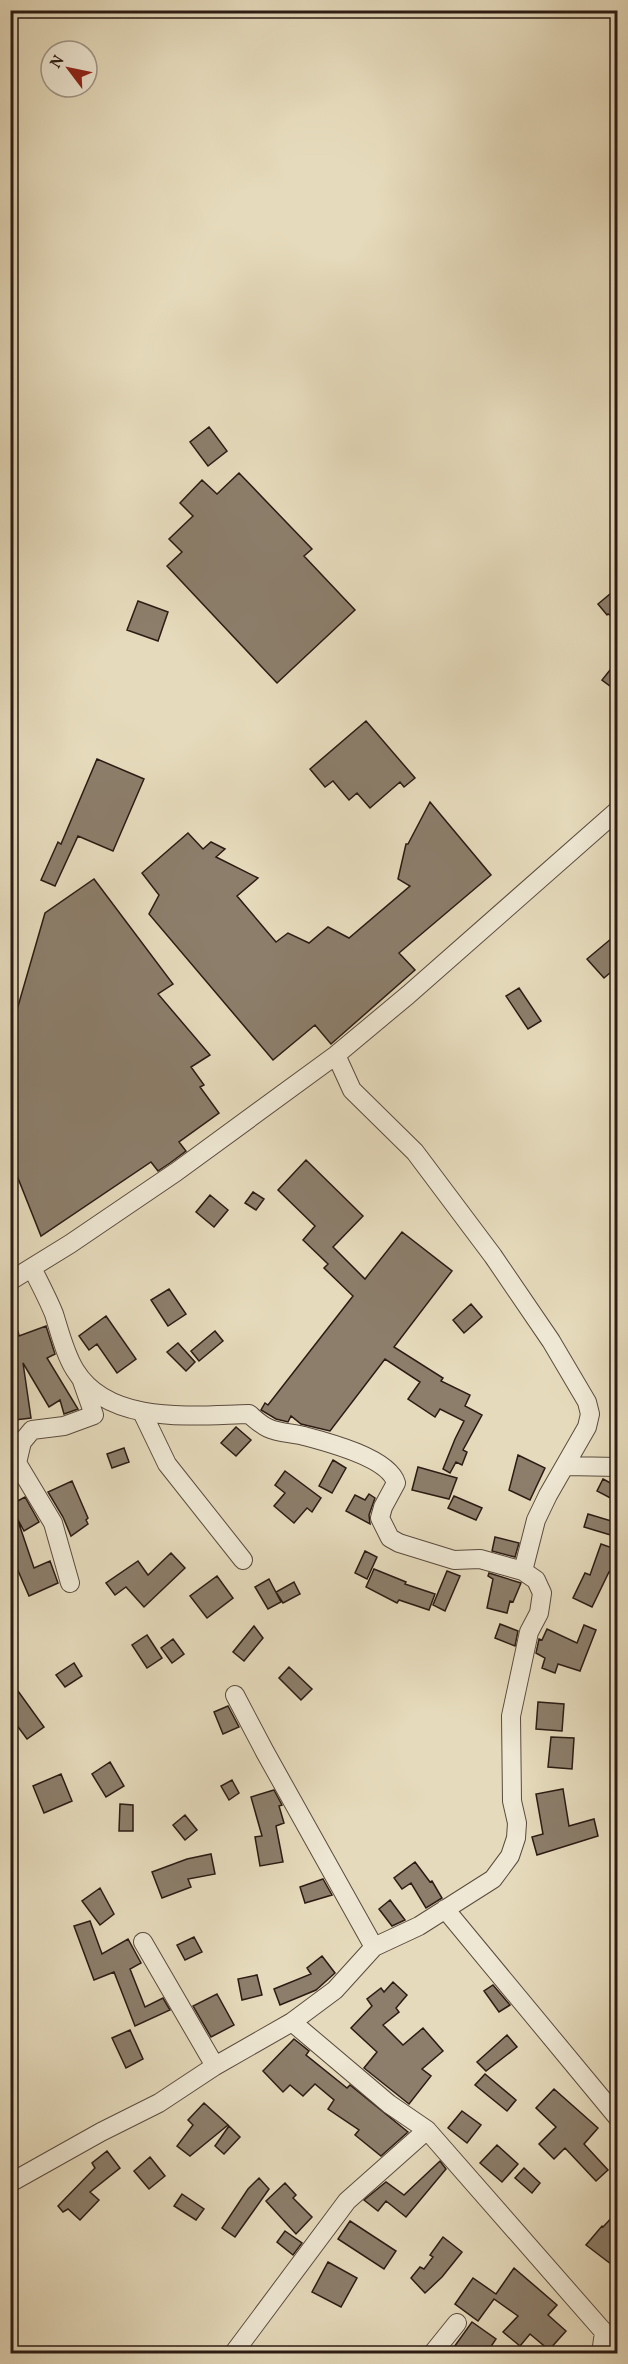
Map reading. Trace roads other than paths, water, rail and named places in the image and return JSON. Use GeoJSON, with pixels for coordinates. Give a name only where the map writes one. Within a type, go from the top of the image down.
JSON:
{"type":"FeatureCollection","features":[{"type":"Feature","properties":{"kind":"street"},"geometry":{"type":"LineString","coordinates":[[10,1281],[32,1269],[176,1172],[336,1054],[408,995],[618,810]]}},
{"type":"Feature","properties":{"kind":"street"},"geometry":{"type":"LineString","coordinates":[[336,1054],[352,1090],[415,1152],[493,1256],[551,1341],[587,1402],[590,1414],[587,1427],[536,1520],[523,1571]]}},
{"type":"Feature","properties":{"kind":"street"},"geometry":{"type":"LineString","coordinates":[[32,1269],[52,1311],[73,1368],[82,1381],[94,1415],[64,1426],[32,1430],[22,1442],[17,1464],[53,1523],[70,1583]]}},
{"type":"Feature","properties":{"kind":"street"},"geometry":{"type":"LineString","coordinates":[[10,2183],[101,2132],[159,2103],[214,2066],[292,2022],[335,1990],[374,1947],[418,1926],[493,1878],[510,1856],[516,1838],[517,1823],[512,1801],[511,1716],[529,1632],[539,1613],[542,1593],[536,1580],[523,1571],[480,1559],[454,1560],[399,1543],[390,1538],[380,1518],[383,1507],[396,1483],[395,1478],[380,1465],[364,1456],[304,1436],[269,1429],[249,1414],[204,1418],[142,1412],[111,1401],[82,1381]]}},
{"type":"Feature","properties":{"kind":"street"},"geometry":{"type":"LineString","coordinates":[[142,1412],[167,1464],[243,1560]]}},
{"type":"Feature","properties":{"kind":"street"},"geometry":{"type":"LineString","coordinates":[[566,1466],[618,1467]]}},
{"type":"Feature","properties":{"kind":"street"},"geometry":{"type":"LineString","coordinates":[[235,1695],[374,1947]]}},
{"type":"Feature","properties":{"kind":"street"},"geometry":{"type":"LineString","coordinates":[[445,1909],[618,2118]]}},
{"type":"Feature","properties":{"kind":"street"},"geometry":{"type":"LineString","coordinates":[[143,1942],[214,2066]]}},
{"type":"Feature","properties":{"kind":"street"},"geometry":{"type":"LineString","coordinates":[[292,2022],[389,2104],[427,2130],[604,2332],[602,2354]]}},
{"type":"Feature","properties":{"kind":"street"},"geometry":{"type":"LineString","coordinates":[[233,2354],[347,2201],[427,2130]]}},
{"type":"Feature","properties":{"kind":"street"},"geometry":{"type":"LineString","coordinates":[[432,2354],[457,2323]]}}]}
